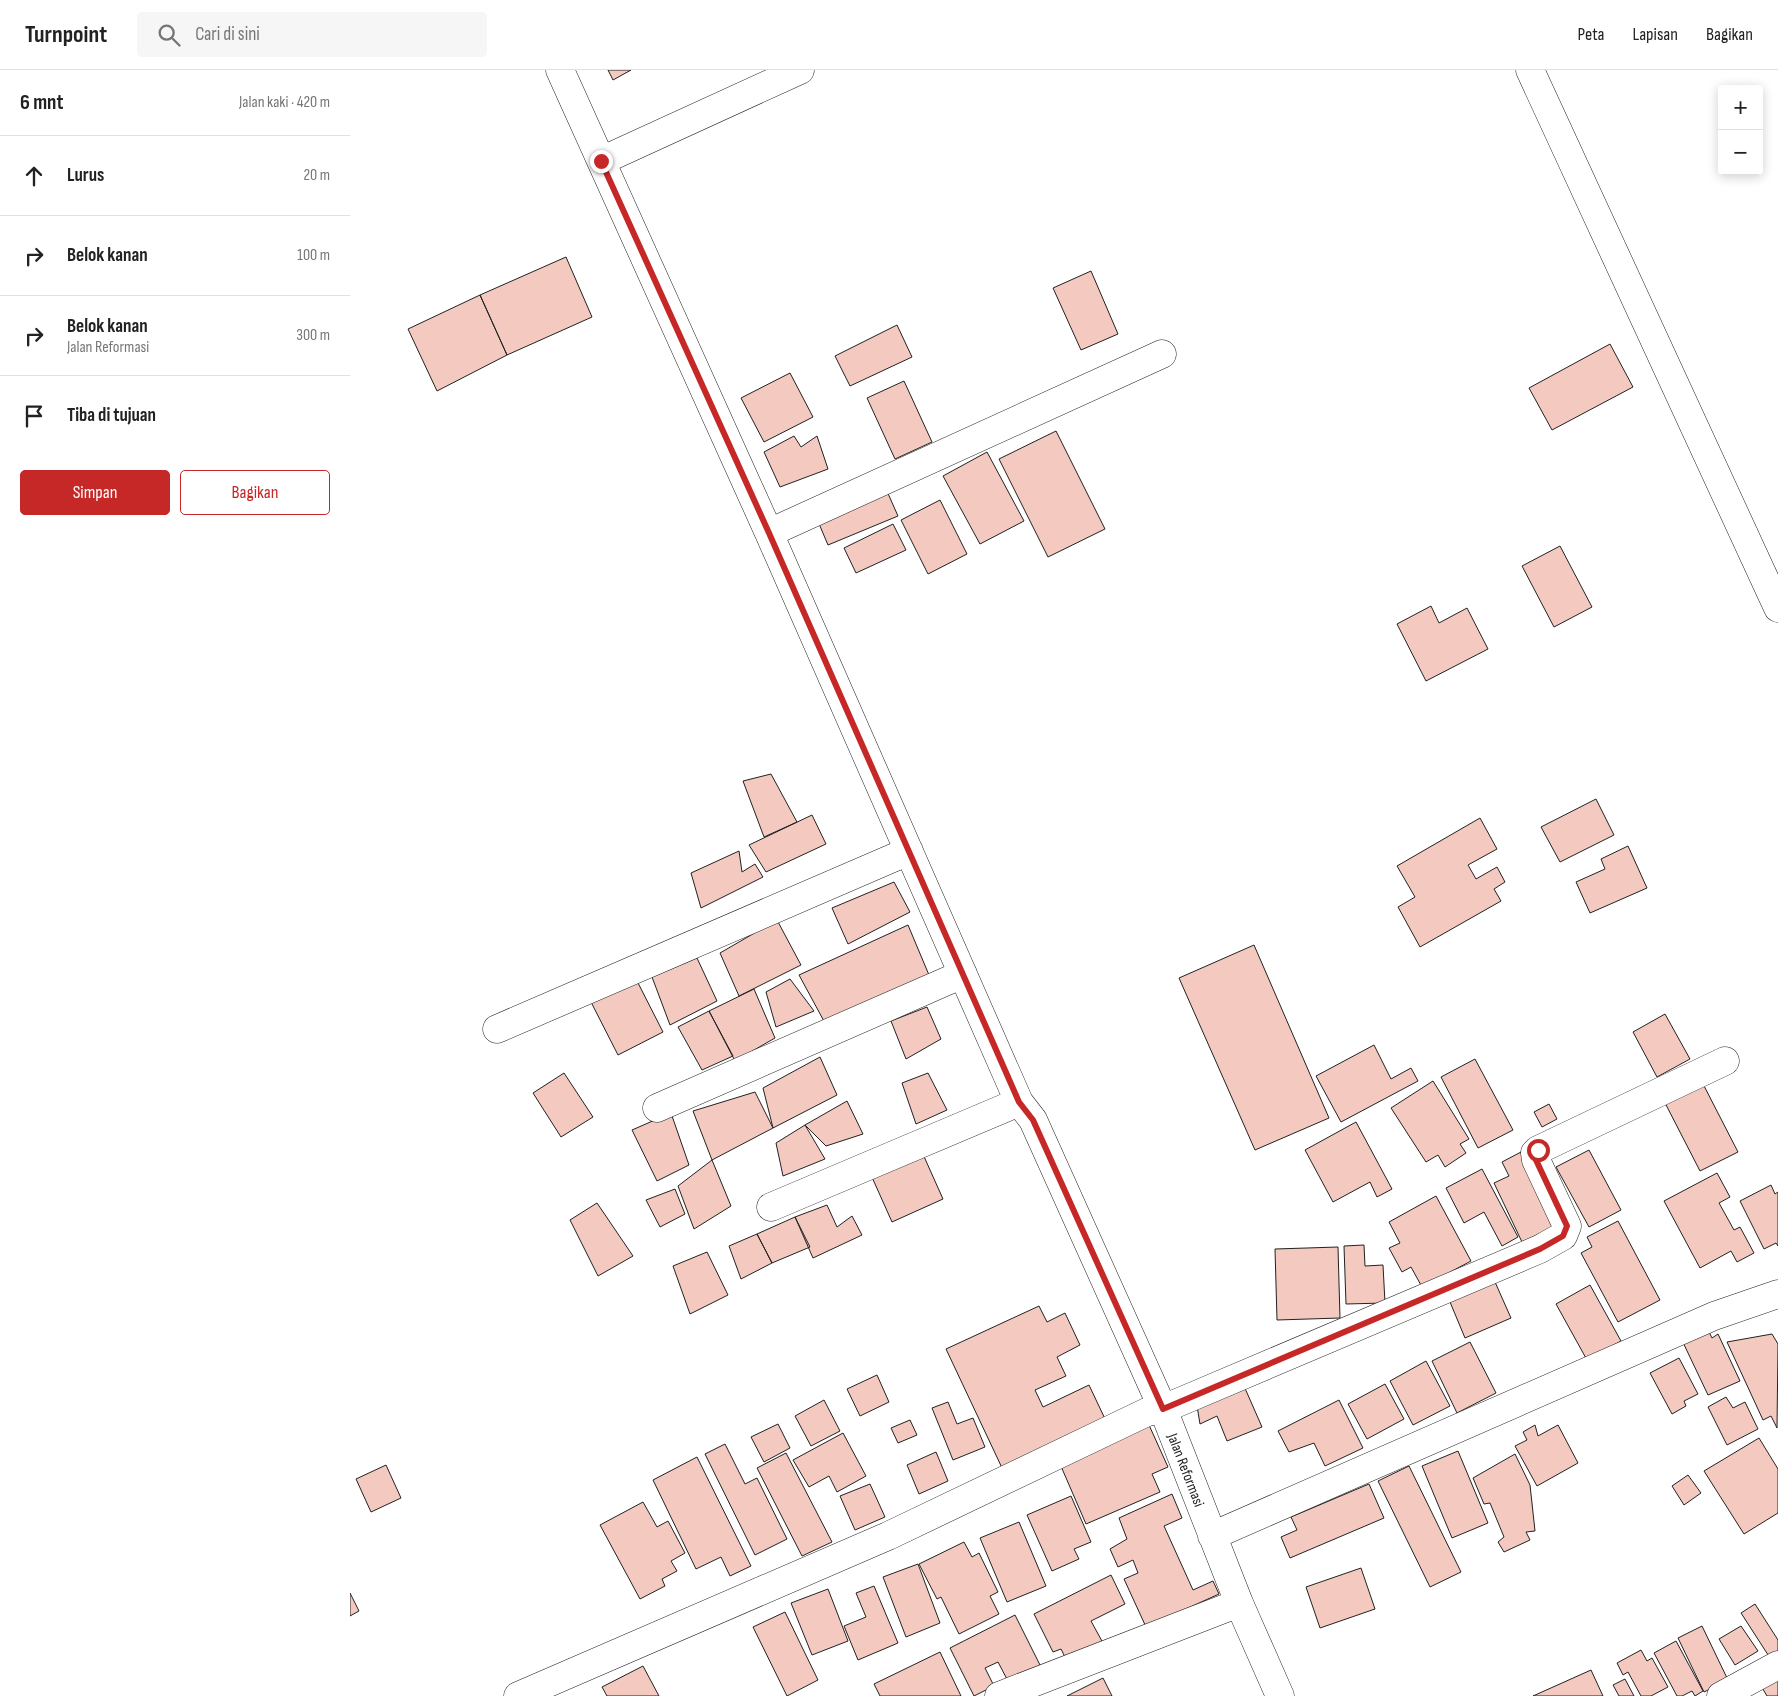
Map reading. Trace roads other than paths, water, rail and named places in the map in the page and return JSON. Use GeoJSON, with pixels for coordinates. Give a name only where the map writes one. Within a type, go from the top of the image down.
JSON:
{"type":"FeatureCollection","features":[{"type":"Feature","properties":{"kind":"street","name":"Jalan Reformasi"},"geometry":{"type":"LineString","coordinates":[[560,70],[769,533],[1019,1102],[1033,1120],[1163,1409],[1239,1603],[1280,1696]]}},
{"type":"Feature","properties":{"kind":"street"},"geometry":{"type":"LineString","coordinates":[[601,161],[800,70]]}},
{"type":"Feature","properties":{"kind":"street"},"geometry":{"type":"LineString","coordinates":[[1530,70],[1778,608]]}},
{"type":"Feature","properties":{"kind":"street"},"geometry":{"type":"LineString","coordinates":[[769,533],[1162,354]]}},
{"type":"Feature","properties":{"kind":"street"},"geometry":{"type":"LineString","coordinates":[[497,1029],[909,851]]}},
{"type":"Feature","properties":{"kind":"street"},"geometry":{"type":"LineString","coordinates":[[657,1108],[963,974]]}},
{"type":"Feature","properties":{"kind":"street"},"geometry":{"type":"LineString","coordinates":[[518,1696],[888,1536],[1148,1412],[1163,1409],[1540,1249],[1565,1233],[1567,1226],[1536,1160],[1535,1153],[1725,1061]]}},
{"type":"Feature","properties":{"kind":"street"},"geometry":{"type":"LineString","coordinates":[[771,1207],[1019,1102]]}},
{"type":"Feature","properties":{"kind":"street"},"geometry":{"type":"LineString","coordinates":[[1212,1536],[1714,1316],[1778,1294]]}},
{"type":"Feature","properties":{"kind":"street"},"geometry":{"type":"LineString","coordinates":[[999,1696],[1239,1603]]}},
{"type":"Feature","properties":{"kind":"street"},"geometry":{"type":"LineString","coordinates":[[1721,1696],[1778,1665]]}}]}
